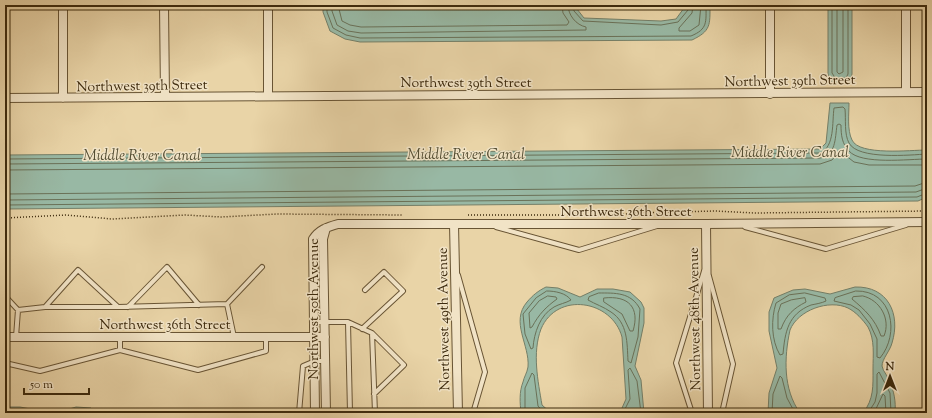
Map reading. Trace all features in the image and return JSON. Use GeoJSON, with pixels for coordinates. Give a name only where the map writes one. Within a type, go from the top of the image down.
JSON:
{"type":"FeatureCollection","features":[{"type":"Feature","properties":{"kind":"street"},"geometry":{"type":"LineString","coordinates":[[63,5],[63,98]]}},
{"type":"Feature","properties":{"kind":"street"},"geometry":{"type":"LineString","coordinates":[[164,5],[165,97]]}},
{"type":"Feature","properties":{"kind":"street"},"geometry":{"type":"LineString","coordinates":[[268,5],[268,96]]}},
{"type":"Feature","properties":{"kind":"street"},"geometry":{"type":"LineString","coordinates":[[770,5],[770,94]]}},
{"type":"Feature","properties":{"kind":"street"},"geometry":{"type":"LineString","coordinates":[[906,5],[906,92]]}},
{"type":"Feature","properties":{"kind":"street","name":"Northwest 39th Street"},"geometry":{"type":"LineString","coordinates":[[5,98],[927,92]]}},
{"type":"Feature","properties":{"kind":"street","name":"Northwest 36th Street"},"geometry":{"type":"LineString","coordinates":[[326,228],[338,224],[735,224],[927,222]]}},
{"type":"Feature","properties":{"kind":"street","name":"Northwest 49th Avenue"},"geometry":{"type":"LineString","coordinates":[[454,224],[458,413]]}},
{"type":"Feature","properties":{"kind":"street","name":"Northwest 48th Avenue"},"geometry":{"type":"LineString","coordinates":[[706,224],[708,413]]}},
{"type":"Feature","properties":{"kind":"street","name":"Northwest 50th Avenue"},"geometry":{"type":"LineString","coordinates":[[326,228],[323,240],[326,413]]}},
{"type":"Feature","properties":{"kind":"street","name":"Northwest 50th Avenue"},"geometry":{"type":"LineString","coordinates":[[315,413],[313,239],[317,233],[326,228]]}},
{"type":"Feature","properties":{"kind":"street","name":"Northwest 36th Street"},"geometry":{"type":"LineString","coordinates":[[5,337],[325,337]]}},
{"type":"Feature","properties":{"kind":"lane"},"geometry":{"type":"LineString","coordinates":[[735,224],[826,249],[916,222]]}},
{"type":"Feature","properties":{"kind":"lane"},"geometry":{"type":"LineString","coordinates":[[486,224],[579,250],[664,224]]}},
{"type":"Feature","properties":{"kind":"lane"},"geometry":{"type":"LineString","coordinates":[[455,264],[485,372],[474,413]]}},
{"type":"Feature","properties":{"kind":"lane"},"geometry":{"type":"LineString","coordinates":[[692,413],[676,363],[706,264]]}},
{"type":"Feature","properties":{"kind":"lane"},"geometry":{"type":"LineString","coordinates":[[706,264],[733,364],[722,413]]}},
{"type":"Feature","properties":{"kind":"lane"},"geometry":{"type":"LineString","coordinates":[[18,310],[44,307],[118,308],[227,304],[262,267]]}},
{"type":"Feature","properties":{"kind":"lane"},"geometry":{"type":"LineString","coordinates":[[128,307],[167,268],[199,305]]}},
{"type":"Feature","properties":{"kind":"lane"},"geometry":{"type":"LineString","coordinates":[[44,307],[78,270],[118,308]]}},
{"type":"Feature","properties":{"kind":"lane"},"geometry":{"type":"LineString","coordinates":[[362,329],[403,291],[384,272],[365,290]]}},
{"type":"Feature","properties":{"kind":"lane"},"geometry":{"type":"LineString","coordinates":[[5,296],[18,310],[16,337]]}},
{"type":"Feature","properties":{"kind":"lane"},"geometry":{"type":"LineString","coordinates":[[227,304],[234,337]]}},
{"type":"Feature","properties":{"kind":"lane"},"geometry":{"type":"LineString","coordinates":[[314,322],[348,322],[372,333],[404,365],[374,394]]}},
{"type":"Feature","properties":{"kind":"lane"},"geometry":{"type":"LineString","coordinates":[[348,322],[350,413]]}},
{"type":"Feature","properties":{"kind":"lane"},"geometry":{"type":"LineString","coordinates":[[372,333],[375,413]]}},
{"type":"Feature","properties":{"kind":"lane"},"geometry":{"type":"LineString","coordinates":[[120,337],[120,350]]}},
{"type":"Feature","properties":{"kind":"lane"},"geometry":{"type":"LineString","coordinates":[[5,363],[40,371],[120,350],[198,370],[266,351],[266,337]]}},
{"type":"Feature","properties":{"kind":"lane"},"geometry":{"type":"LineString","coordinates":[[927,357],[927,364]]}},
{"type":"Feature","properties":{"kind":"lane"},"geometry":{"type":"LineString","coordinates":[[299,413],[303,366],[314,361],[326,361]]}},
{"type":"Feature","properties":{"kind":"path"},"geometry":{"type":"LineString","coordinates":[[607,216],[637,213],[716,211],[755,214],[927,211]]}},
{"type":"Feature","properties":{"kind":"path"},"geometry":{"type":"LineString","coordinates":[[5,218],[66,215],[112,219],[185,216],[221,217],[277,214],[408,215]]}},
{"type":"Feature","properties":{"kind":"path"},"geometry":{"type":"LineString","coordinates":[[464,215],[577,215]]}},
{"type":"Feature","properties":{"kind":"water"},"geometry":{"type":"Polygon","coordinates":[[[323,5],[577,5],[577,9],[584,18],[661,21],[676,19],[685,5],[710,5],[710,12],[708,27],[703,34],[692,40],[360,42],[345,39],[330,31],[323,12],[323,5]]]}},
{"type":"Feature","properties":{"kind":"water"},"geometry":{"type":"Polygon","coordinates":[[[828,5],[852,5],[852,74],[850,82],[832,83],[828,74],[828,5]]]}},
{"type":"Feature","properties":{"kind":"water","name":"Middle River Canal"},"geometry":{"type":"Polygon","coordinates":[[[830,103],[849,103],[849,132],[852,140],[857,145],[864,148],[886,151],[927,150],[927,197],[918,201],[5,209],[5,155],[820,149],[826,143],[830,103]]]}},
{"type":"Feature","properties":{"kind":"water"},"geometry":{"type":"Polygon","coordinates":[[[546,287],[558,288],[580,297],[597,289],[613,289],[630,292],[641,302],[644,308],[644,323],[635,366],[641,380],[644,413],[617,413],[622,408],[626,399],[622,337],[616,324],[607,315],[596,308],[584,305],[571,305],[559,309],[549,317],[541,329],[538,338],[536,357],[542,405],[551,413],[521,413],[521,390],[528,367],[528,359],[520,326],[520,318],[522,310],[531,297],[546,287]]]}},
{"type":"Feature","properties":{"kind":"water"},"geometry":{"type":"Polygon","coordinates":[[[855,287],[876,291],[884,297],[893,312],[895,322],[894,332],[891,346],[882,366],[893,392],[895,413],[863,413],[867,408],[872,392],[872,337],[868,327],[854,312],[848,308],[832,305],[815,308],[807,312],[794,323],[790,330],[786,373],[790,394],[800,413],[768,413],[769,393],[777,368],[769,331],[769,312],[774,298],[793,290],[805,289],[830,294],[855,287]]]}},
{"type":"Feature","properties":{"kind":"water"},"geometry":{"type":"Polygon","coordinates":[[[5,407],[20,407],[52,413],[5,413],[5,407]]]}},
{"type":"Feature","properties":{"kind":"water"},"geometry":{"type":"Polygon","coordinates":[[[76,407],[91,408],[95,413],[56,413],[76,407]]]}},
{"type":"Feature","properties":{"kind":"water"},"geometry":{"type":"Polygon","coordinates":[[[233,409],[246,409],[251,413],[212,413],[233,409]]]}}]}
